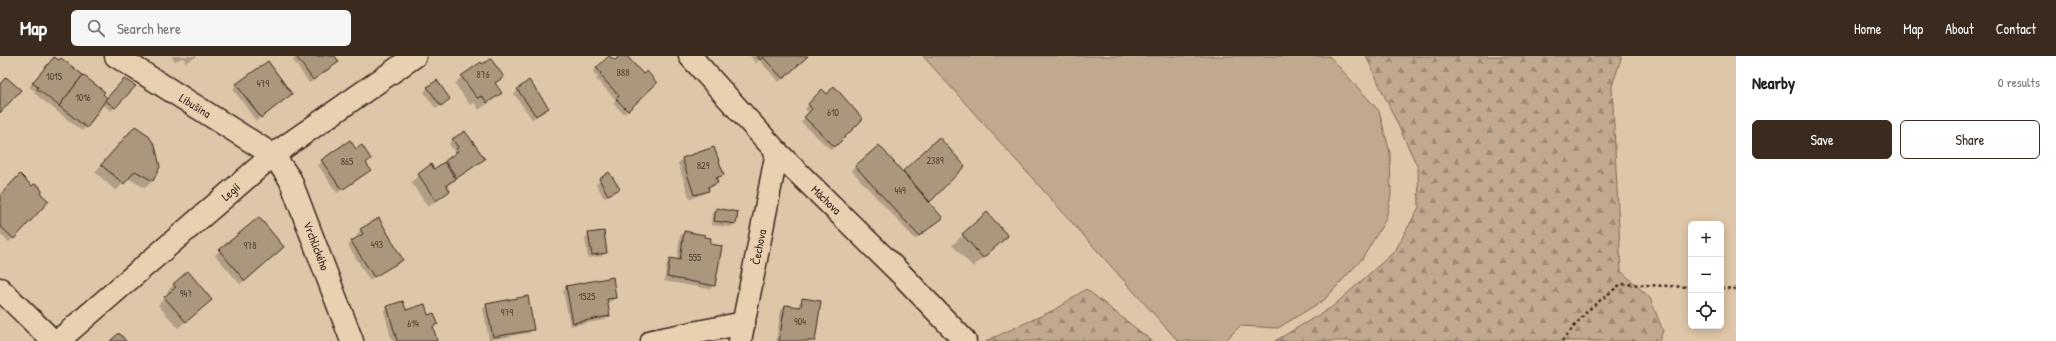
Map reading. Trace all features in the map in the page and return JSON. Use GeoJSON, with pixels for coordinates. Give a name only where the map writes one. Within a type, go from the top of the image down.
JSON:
{"type":"FeatureCollection","features":[{"type":"Feature","properties":{"kind":"street","name":"Libušina"},"geometry":{"type":"LineString","coordinates":[[116,56],[274,155]]}},
{"type":"Feature","properties":{"kind":"street","name":"Legií"},"geometry":{"type":"LineString","coordinates":[[58,341],[274,155],[415,56]]}},
{"type":"Feature","properties":{"kind":"street","name":"Máchova"},"geometry":{"type":"LineString","coordinates":[[690,56],[777,152],[902,275],[965,341]]}},
{"type":"Feature","properties":{"kind":"street","name":"Čechova"},"geometry":{"type":"LineString","coordinates":[[742,332],[777,152]]}},
{"type":"Feature","properties":{"kind":"street","name":"Vrchlického"},"geometry":{"type":"LineString","coordinates":[[274,155],[290,179],[352,341]]}},
{"type":"Feature","properties":{"kind":"street"},"geometry":{"type":"LineString","coordinates":[[0,289],[53,341]]}},
{"type":"Feature","properties":{"kind":"street"},"geometry":{"type":"LineString","coordinates":[[652,341],[742,332]]}},
{"type":"Feature","properties":{"kind":"path"},"geometry":{"type":"LineString","coordinates":[[1562,341],[1588,310],[1621,284],[1688,287]]}},
{"type":"Feature","properties":{"kind":"path"},"geometry":{"type":"LineString","coordinates":[[1724,288],[1736,289]]}},
{"type":"Feature","properties":{"kind":"green space"},"geometry":{"type":"Polygon","coordinates":[[[923,56],[1329,56],[1379,111],[1390,153],[1391,195],[1386,219],[1362,259],[1324,300],[1278,328],[1240,326],[1225,341],[1178,341],[923,56]]]}},
{"type":"Feature","properties":{"kind":"green space"},"geometry":{"type":"Polygon","coordinates":[[[1366,56],[1622,56],[1612,86],[1621,271],[1650,298],[1663,331],[1659,341],[1275,341],[1332,307],[1395,251],[1419,207],[1418,168],[1366,56]]]}},
{"type":"Feature","properties":{"kind":"green space"},"geometry":{"type":"Polygon","coordinates":[[[1086,289],[1152,341],[986,341],[1054,310],[1086,289]]]}},
{"type":"Feature","properties":{"kind":"building"},"geometry":{"type":"Polygon","coordinates":[[[296,56],[335,56],[339,62],[313,80],[296,56]]]}},
{"type":"Feature","properties":{"kind":"building"},"geometry":{"type":"Polygon","coordinates":[[[609,56],[615,60],[619,56],[627,56],[643,74],[647,71],[657,83],[628,111],[616,99],[619,96],[600,75],[601,73],[596,68],[609,56]]]}},
{"type":"Feature","properties":{"kind":"building"},"geometry":{"type":"Polygon","coordinates":[[[757,56],[808,56],[783,79],[763,57],[760,60],[757,56]]]}},
{"type":"Feature","properties":{"kind":"building"},"geometry":{"type":"Polygon","coordinates":[[[54,57],[59,60],[61,58],[83,75],[59,106],[37,89],[38,87],[32,83],[54,57]]]}},
{"type":"Feature","properties":{"kind":"building"},"geometry":{"type":"Polygon","coordinates":[[[491,59],[504,77],[495,83],[502,93],[487,103],[482,96],[477,98],[461,76],[481,62],[482,64],[491,59]]]}},
{"type":"Feature","properties":{"kind":"building"},"geometry":{"type":"Polygon","coordinates":[[[268,61],[292,94],[261,118],[236,84],[268,61]]]}},
{"type":"Feature","properties":{"kind":"building"},"geometry":{"type":"Polygon","coordinates":[[[83,75],[105,92],[103,94],[107,98],[87,128],[59,106],[83,75]]]}},
{"type":"Feature","properties":{"kind":"building"},"geometry":{"type":"Polygon","coordinates":[[[6,77],[21,90],[0,113],[0,84],[6,77]]]}},
{"type":"Feature","properties":{"kind":"building"},"geometry":{"type":"Polygon","coordinates":[[[124,79],[136,86],[115,108],[105,100],[124,79]]]}},
{"type":"Feature","properties":{"kind":"building"},"geometry":{"type":"Polygon","coordinates":[[[437,80],[450,99],[441,106],[427,87],[437,80]]]}},
{"type":"Feature","properties":{"kind":"building"},"geometry":{"type":"Polygon","coordinates":[[[529,80],[549,108],[536,116],[517,89],[529,80]]]}},
{"type":"Feature","properties":{"kind":"building"},"geometry":{"type":"Polygon","coordinates":[[[834,86],[863,119],[835,147],[804,117],[812,109],[808,104],[822,89],[827,94],[834,86]]]}},
{"type":"Feature","properties":{"kind":"building"},"geometry":{"type":"Polygon","coordinates":[[[135,126],[147,134],[155,145],[160,167],[153,181],[135,171],[124,184],[101,165],[135,126]]]}},
{"type":"Feature","properties":{"kind":"building"},"geometry":{"type":"Polygon","coordinates":[[[465,131],[485,159],[457,178],[445,161],[458,151],[456,149],[458,147],[452,139],[465,131]]]}},
{"type":"Feature","properties":{"kind":"building"},"geometry":{"type":"Polygon","coordinates":[[[939,137],[965,166],[930,202],[903,171],[939,137]]]}},
{"type":"Feature","properties":{"kind":"building"},"geometry":{"type":"Polygon","coordinates":[[[350,140],[356,149],[362,145],[371,159],[366,163],[371,170],[342,190],[321,160],[350,140]]]}},
{"type":"Feature","properties":{"kind":"building"},"geometry":{"type":"Polygon","coordinates":[[[879,145],[943,218],[919,236],[855,166],[879,145]]]}},
{"type":"Feature","properties":{"kind":"building"},"geometry":{"type":"Polygon","coordinates":[[[714,147],[724,175],[716,178],[718,183],[708,187],[709,191],[694,195],[682,158],[714,147]]]}},
{"type":"Feature","properties":{"kind":"building"},"geometry":{"type":"Polygon","coordinates":[[[444,162],[456,179],[446,185],[450,191],[436,201],[418,174],[431,164],[434,169],[444,162]]]}},
{"type":"Feature","properties":{"kind":"building"},"geometry":{"type":"Polygon","coordinates":[[[609,172],[620,189],[608,195],[599,179],[609,172]]]}},
{"type":"Feature","properties":{"kind":"building"},"geometry":{"type":"Polygon","coordinates":[[[20,174],[32,186],[34,184],[39,186],[42,191],[41,194],[49,201],[14,239],[0,226],[0,195],[20,174]]]}},
{"type":"Feature","properties":{"kind":"building"},"geometry":{"type":"Polygon","coordinates":[[[716,208],[738,212],[736,224],[714,221],[716,208]]]}},
{"type":"Feature","properties":{"kind":"building"},"geometry":{"type":"Polygon","coordinates":[[[987,212],[1008,236],[983,258],[962,234],[987,212]]]}},
{"type":"Feature","properties":{"kind":"building"},"geometry":{"type":"Polygon","coordinates":[[[259,217],[284,247],[245,281],[219,250],[259,217]]]}},
{"type":"Feature","properties":{"kind":"building"},"geometry":{"type":"Polygon","coordinates":[[[379,218],[403,260],[374,277],[351,241],[363,234],[360,229],[379,218]]]}},
{"type":"Feature","properties":{"kind":"building"},"geometry":{"type":"Polygon","coordinates":[[[604,231],[607,253],[592,255],[588,233],[604,231]]]}},
{"type":"Feature","properties":{"kind":"building"},"geometry":{"type":"Polygon","coordinates":[[[684,231],[705,235],[704,237],[711,238],[710,244],[722,246],[715,286],[667,277],[670,258],[680,260],[684,231]]]}},
{"type":"Feature","properties":{"kind":"building"},"geometry":{"type":"Polygon","coordinates":[[[188,271],[212,300],[186,322],[164,297],[176,287],[173,284],[188,271]]]}},
{"type":"Feature","properties":{"kind":"building"},"geometry":{"type":"Polygon","coordinates":[[[613,277],[616,298],[607,299],[610,316],[573,323],[566,286],[613,277]]]}},
{"type":"Feature","properties":{"kind":"building"},"geometry":{"type":"Polygon","coordinates":[[[528,296],[534,330],[493,337],[486,304],[528,296]]]}},
{"type":"Feature","properties":{"kind":"building"},"geometry":{"type":"Polygon","coordinates":[[[802,298],[821,301],[815,341],[779,341],[785,305],[801,307],[802,298]]]}},
{"type":"Feature","properties":{"kind":"building"},"geometry":{"type":"Polygon","coordinates":[[[403,301],[406,310],[425,304],[428,315],[434,313],[438,324],[433,326],[437,341],[397,341],[387,306],[403,301]]]}},
{"type":"Feature","properties":{"kind":"building"},"geometry":{"type":"Polygon","coordinates":[[[119,333],[126,341],[110,341],[119,333]]]}}]}
